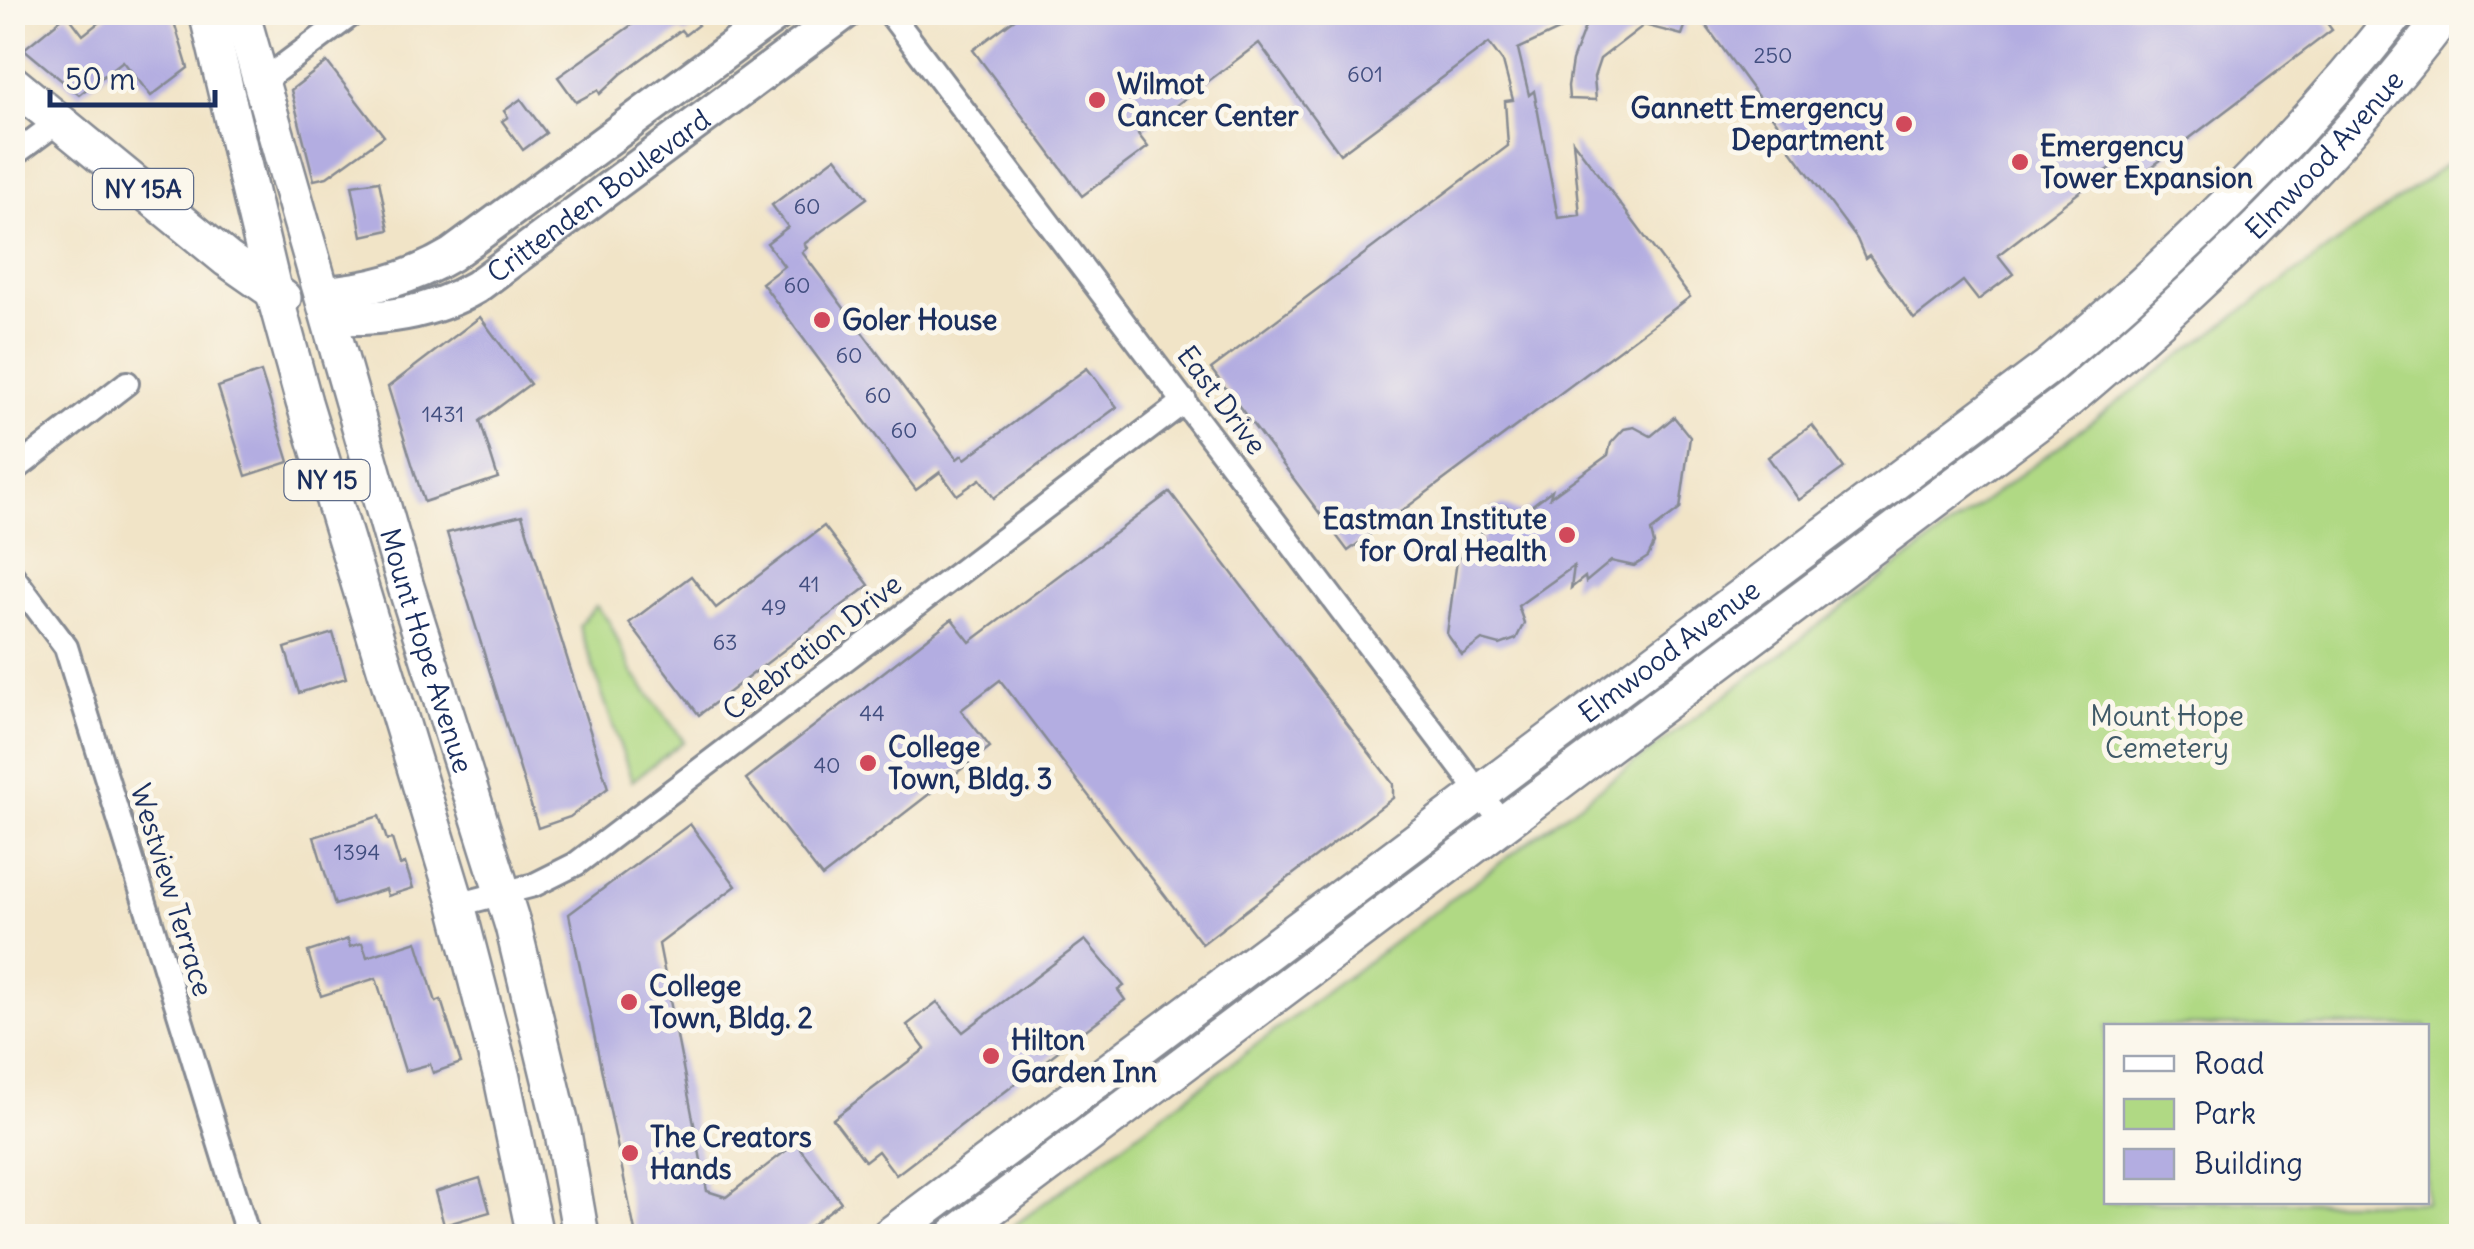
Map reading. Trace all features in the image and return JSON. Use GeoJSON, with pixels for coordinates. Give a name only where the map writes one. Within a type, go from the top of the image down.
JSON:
{"type":"FeatureCollection","features":[{"type":"Feature","properties":{"kind":"main road","name":"Mount Hope Avenue"},"geometry":{"type":"LineString","coordinates":[[207,12],[274,293],[457,905],[502,1078],[535,1236]]}},
{"type":"Feature","properties":{"kind":"main road","name":"Mount Hope Avenue"},"geometry":{"type":"LineString","coordinates":[[240,12],[406,587],[504,893],[563,1132],[581,1236]]}},
{"type":"Feature","properties":{"kind":"main road","name":"Elmwood Avenue"},"geometry":{"type":"LineString","coordinates":[[889,1236],[1943,449],[2097,326],[2224,208],[2281,149],[2398,12]]}},
{"type":"Feature","properties":{"kind":"main road","name":"Elmwood Avenue"},"geometry":{"type":"LineString","coordinates":[[954,1236],[2024,435],[2111,364],[2274,212],[2363,114],[2447,12]]}},
{"type":"Feature","properties":{"kind":"main road","name":"NY 15A"},"geometry":{"type":"LineString","coordinates":[[12,82],[274,293]]}},
{"type":"Feature","properties":{"kind":"main road"},"geometry":{"type":"LineString","coordinates":[[274,293],[326,306]]}},
{"type":"Feature","properties":{"kind":"street"},"geometry":{"type":"LineString","coordinates":[[260,84],[355,12]]}},
{"type":"Feature","properties":{"kind":"street","name":"Crittenden Boulevard"},"geometry":{"type":"LineString","coordinates":[[326,306],[430,267],[473,240],[780,12]]}},
{"type":"Feature","properties":{"kind":"street","name":"Crittenden Boulevard"},"geometry":{"type":"LineString","coordinates":[[326,306],[403,314],[457,298],[846,12]]}},
{"type":"Feature","properties":{"kind":"street","name":"East Drive"},"geometry":{"type":"LineString","coordinates":[[889,12],[1504,825]]}},
{"type":"Feature","properties":{"kind":"street"},"geometry":{"type":"LineString","coordinates":[[12,156],[58,121]]}},
{"type":"Feature","properties":{"kind":"street"},"geometry":{"type":"LineString","coordinates":[[614,135],[637,167]]}},
{"type":"Feature","properties":{"kind":"street"},"geometry":{"type":"LineString","coordinates":[[12,472],[128,383]]}},
{"type":"Feature","properties":{"kind":"street","name":"Celebration Drive"},"geometry":{"type":"LineString","coordinates":[[457,905],[534,885],[576,864],[1185,401]]}},
{"type":"Feature","properties":{"kind":"street","name":"Westview Terrace"},"geometry":{"type":"LineString","coordinates":[[12,575],[66,647],[248,1236]]}},
{"type":"Feature","properties":{"kind":"green space","name":"Mount Hope Cemetery"},"geometry":{"type":"Polygon","coordinates":[[[2461,154],[2461,1236],[1000,1236],[2174,360],[2461,154]]]}},
{"type":"Feature","properties":{"kind":"green space"},"geometry":{"type":"Polygon","coordinates":[[[596,606],[610,623],[632,672],[684,741],[632,781],[579,626],[596,606]]]}},
{"type":"Feature","properties":{"kind":"building"},"geometry":{"type":"Polygon","coordinates":[[[112,12],[171,12],[188,68],[151,96],[123,61],[79,95],[24,49],[67,14],[83,35],[112,12]]]}},
{"type":"Feature","properties":{"kind":"building"},"geometry":{"type":"Polygon","coordinates":[[[650,12],[704,12],[694,20],[698,25],[685,35],[681,30],[600,94],[598,90],[576,102],[558,77],[650,12]]]}},
{"type":"Feature","properties":{"kind":"building"},"geometry":{"type":"Polygon","coordinates":[[[1024,12],[1690,12],[1682,35],[1644,25],[1600,59],[1594,77],[1596,100],[1569,99],[1572,61],[1589,16],[1518,49],[1529,95],[1534,91],[1558,218],[1580,215],[1573,141],[1690,297],[1348,551],[1211,369],[1508,146],[1505,101],[1513,100],[1503,62],[1489,43],[1340,154],[1259,43],[1138,134],[1148,147],[1082,196],[973,50],[1024,12]]]}},
{"type":"Feature","properties":{"kind":"building"},"geometry":{"type":"Polygon","coordinates":[[[1696,12],[2319,12],[2332,30],[2145,172],[2130,153],[1998,255],[2013,274],[1978,300],[1963,281],[1914,319],[1869,255],[1865,258],[1857,239],[1790,149],[1794,146],[1696,12]]]}},
{"type":"Feature","properties":{"kind":"building"},"geometry":{"type":"Polygon","coordinates":[[[327,62],[384,136],[327,177],[314,180],[291,90],[327,62]]]}},
{"type":"Feature","properties":{"kind":"building"},"geometry":{"type":"Polygon","coordinates":[[[521,99],[546,133],[523,150],[502,121],[508,117],[504,111],[521,99]]]}},
{"type":"Feature","properties":{"kind":"building","name":"Goler House"},"geometry":{"type":"Polygon","coordinates":[[[836,157],[867,198],[804,244],[807,248],[802,252],[957,459],[962,455],[965,459],[1087,368],[1117,407],[994,498],[980,479],[957,495],[940,472],[916,490],[762,283],[784,266],[767,243],[788,227],[772,205],[836,157]]]}},
{"type":"Feature","properties":{"kind":"building"},"geometry":{"type":"Polygon","coordinates":[[[379,181],[389,230],[362,236],[352,185],[379,181]]]}},
{"type":"Feature","properties":{"kind":"building"},"geometry":{"type":"Polygon","coordinates":[[[480,317],[530,384],[480,421],[498,478],[424,502],[388,387],[480,317]]]}},
{"type":"Feature","properties":{"kind":"building"},"geometry":{"type":"Polygon","coordinates":[[[261,372],[289,462],[246,476],[218,387],[261,372]]]}},
{"type":"Feature","properties":{"kind":"building","name":"Eastman Institute for Oral Health"},"geometry":{"type":"Polygon","coordinates":[[[1674,417],[1690,437],[1680,509],[1651,531],[1654,544],[1648,557],[1634,566],[1611,561],[1586,582],[1585,577],[1571,588],[1574,566],[1518,606],[1524,623],[1516,639],[1500,645],[1482,640],[1462,655],[1447,634],[1457,560],[1484,540],[1480,529],[1490,509],[1503,505],[1522,513],[1608,455],[1611,443],[1624,429],[1634,427],[1651,436],[1674,417]]]}},
{"type":"Feature","properties":{"kind":"building"},"geometry":{"type":"Polygon","coordinates":[[[1812,425],[1844,468],[1799,500],[1768,457],[1812,425]]]}},
{"type":"Feature","properties":{"kind":"building"},"geometry":{"type":"Polygon","coordinates":[[[1170,492],[1393,784],[1393,798],[1202,944],[1000,680],[961,710],[990,747],[822,877],[746,779],[952,619],[970,642],[1170,492]]]}},
{"type":"Feature","properties":{"kind":"building"},"geometry":{"type":"Polygon","coordinates":[[[522,515],[608,788],[570,817],[538,828],[447,533],[522,515]]]}},
{"type":"Feature","properties":{"kind":"building"},"geometry":{"type":"Polygon","coordinates":[[[824,526],[869,585],[699,715],[629,623],[691,576],[716,608],[824,526]]]}},
{"type":"Feature","properties":{"kind":"building"},"geometry":{"type":"Polygon","coordinates":[[[333,633],[346,678],[299,693],[285,648],[333,633]]]}},
{"type":"Feature","properties":{"kind":"building"},"geometry":{"type":"Polygon","coordinates":[[[379,816],[400,865],[405,863],[413,888],[388,896],[386,889],[335,905],[314,837],[379,816]]]}},
{"type":"Feature","properties":{"kind":"building","name":"College Town, Bldg. 2"},"geometry":{"type":"Polygon","coordinates":[[[690,824],[736,886],[659,944],[707,1191],[726,1197],[796,1143],[841,1202],[798,1236],[636,1236],[569,914],[690,824]]]}},
{"type":"Feature","properties":{"kind":"building"},"geometry":{"type":"Polygon","coordinates":[[[348,939],[350,947],[362,943],[367,957],[417,941],[461,1063],[433,1073],[430,1064],[405,1071],[376,978],[321,996],[308,952],[348,939]]]}},
{"type":"Feature","properties":{"kind":"building","name":"Hilton Garden Inn"},"geometry":{"type":"Polygon","coordinates":[[[1085,940],[1124,986],[1118,990],[1125,1000],[896,1175],[878,1151],[865,1161],[833,1119],[925,1049],[907,1025],[937,1002],[963,1032],[1085,940]]]}},
{"type":"Feature","properties":{"kind":"building"},"geometry":{"type":"Polygon","coordinates":[[[480,1178],[490,1212],[444,1225],[435,1192],[480,1178]]]}},
{"type":"Feature","properties":{"kind":"place","name":"Wilmot Cancer Center"},"geometry":{"type":"Point","coordinates":[1097,100]}},
{"type":"Feature","properties":{"kind":"place","name":"Gannett Emergency Department"},"geometry":{"type":"Point","coordinates":[1904,124]}},
{"type":"Feature","properties":{"kind":"place","name":"Emergency Tower Expansion"},"geometry":{"type":"Point","coordinates":[2020,162]}},
{"type":"Feature","properties":{"kind":"place","name":"Goler House"},"geometry":{"type":"Point","coordinates":[822,320]}},
{"type":"Feature","properties":{"kind":"place","name":"Eastman Institute for Oral Health"},"geometry":{"type":"Point","coordinates":[1567,535]}},
{"type":"Feature","properties":{"kind":"place","name":"College Town, Bldg. 3"},"geometry":{"type":"Point","coordinates":[868,763]}},
{"type":"Feature","properties":{"kind":"place","name":"College Town, Bldg. 2"},"geometry":{"type":"Point","coordinates":[629,1002]}},
{"type":"Feature","properties":{"kind":"place","name":"Hilton Garden Inn"},"geometry":{"type":"Point","coordinates":[991,1056]}},
{"type":"Feature","properties":{"kind":"place","name":"The Creators Hands"},"geometry":{"type":"Point","coordinates":[630,1153]}}]}
